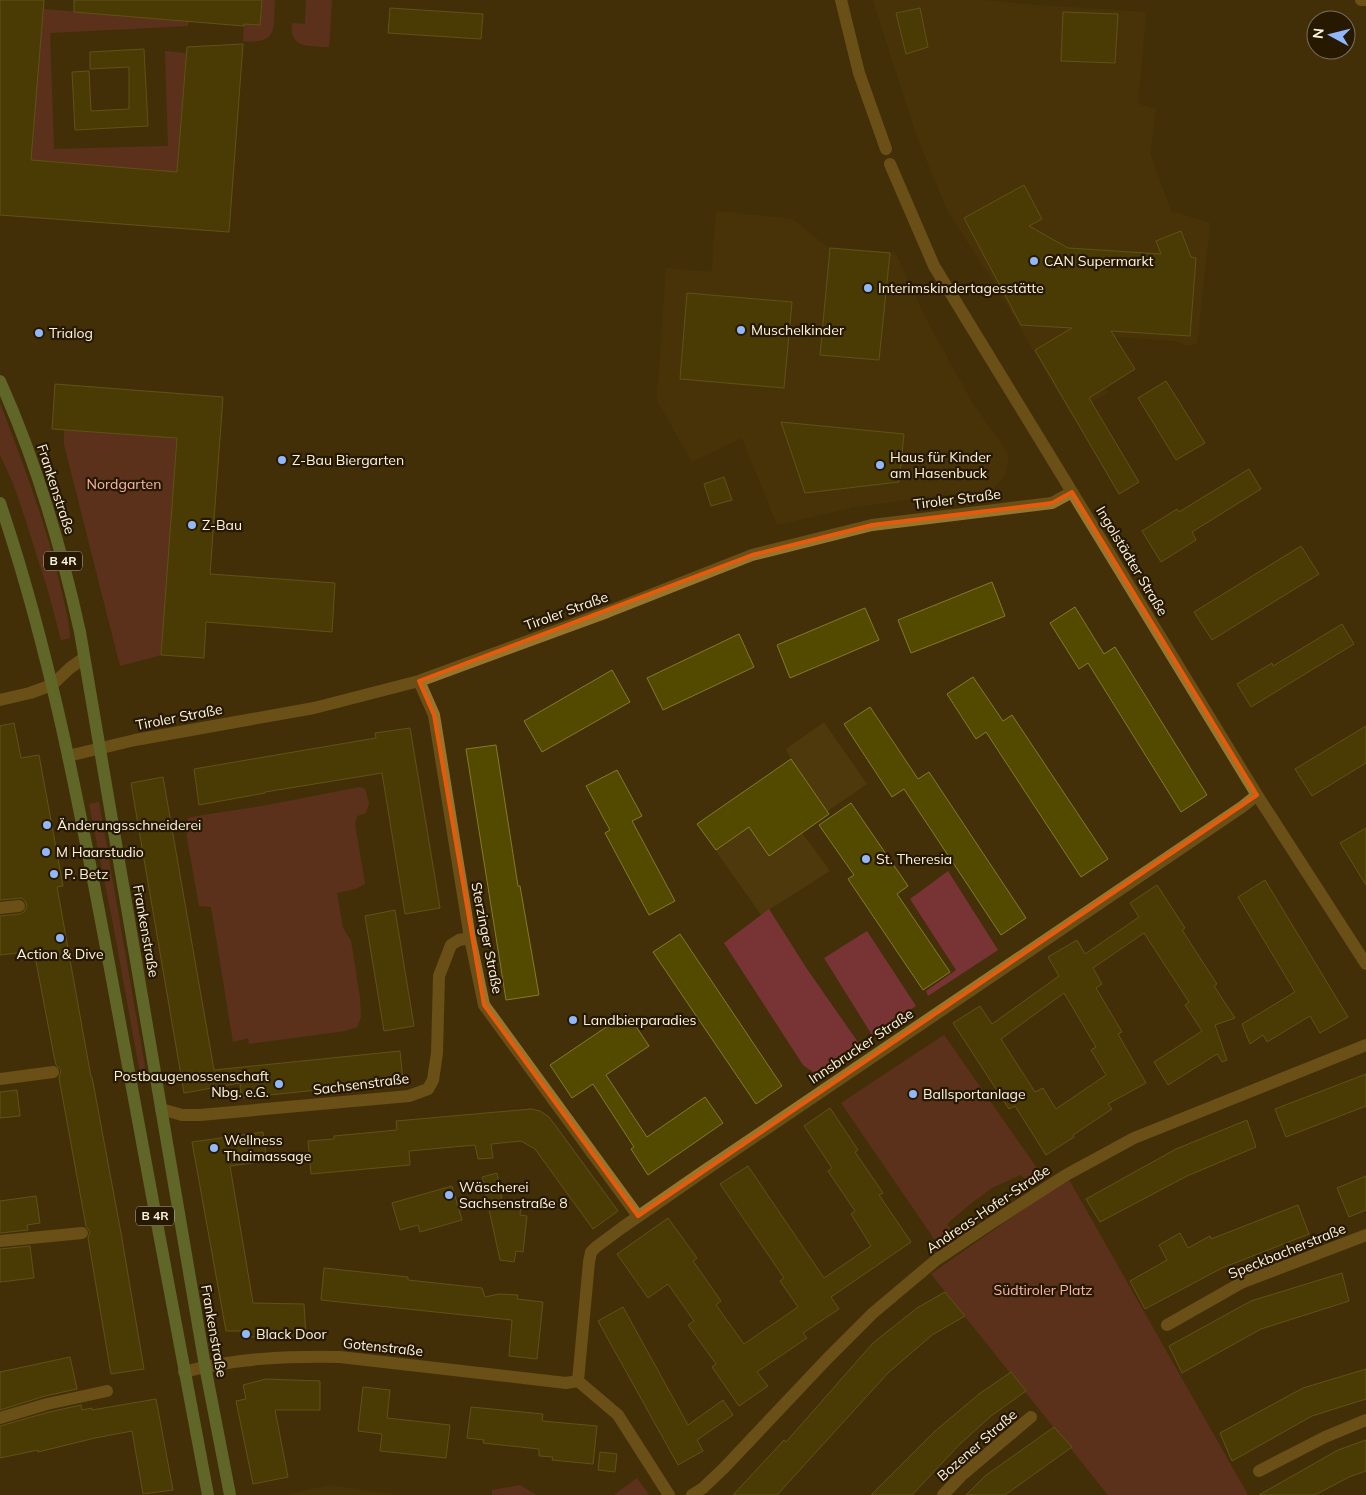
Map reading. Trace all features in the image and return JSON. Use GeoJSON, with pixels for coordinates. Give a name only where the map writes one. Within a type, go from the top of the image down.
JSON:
{"type":"FeatureCollection","features":[{"type":"Feature","properties":{"kind":"main road","name":"Frankenstraße"},"geometry":{"type":"LineString","coordinates":[[0,381],[26,446],[48,510],[66,573],[84,658],[205,1366],[230,1495]]}},
{"type":"Feature","properties":{"kind":"main road","name":"B 4R"},"geometry":{"type":"LineString","coordinates":[[0,503],[31,605],[68,756],[98,905],[208,1495]]}},
{"type":"Feature","properties":{"kind":"street"},"geometry":{"type":"LineString","coordinates":[[841,0],[859,73],[886,149]]}},
{"type":"Feature","properties":{"kind":"street"},"geometry":{"type":"LineString","coordinates":[[1361,0],[1366,0]]}},
{"type":"Feature","properties":{"kind":"street","name":"Ingolstädter Straße"},"geometry":{"type":"LineString","coordinates":[[890,164],[934,266],[1257,795],[1366,964]]}},
{"type":"Feature","properties":{"kind":"street","name":"Tiroler Straße"},"geometry":{"type":"LineString","coordinates":[[68,756],[134,740],[314,708],[419,681],[598,615],[752,555],[872,525],[1052,503],[1072,492]]}},
{"type":"Feature","properties":{"kind":"street"},"geometry":{"type":"LineString","coordinates":[[0,700],[30,693],[52,685],[84,658]]}},
{"type":"Feature","properties":{"kind":"street","name":"Sterzinger Straße"},"geometry":{"type":"LineString","coordinates":[[419,681],[434,715],[470,938],[484,1005],[638,1216]]}},
{"type":"Feature","properties":{"kind":"street","name":"Innsbrucker Straße"},"geometry":{"type":"LineString","coordinates":[[578,1381],[591,1252],[638,1216],[1235,812],[1257,795]]}},
{"type":"Feature","properties":{"kind":"street"},"geometry":{"type":"LineString","coordinates":[[0,908],[19,906]]}},
{"type":"Feature","properties":{"kind":"street","name":"Sachsenstraße"},"geometry":{"type":"LineString","coordinates":[[161,1110],[182,1115],[200,1115],[409,1096],[428,1089],[433,1080],[437,1053],[439,976],[451,945],[459,940],[470,938]]}},
{"type":"Feature","properties":{"kind":"street","name":"Andreas-Hofer-Straße"},"geometry":{"type":"LineString","coordinates":[[692,1495],[703,1488],[724,1468],[827,1359],[873,1314],[936,1260],[1066,1175],[1134,1138],[1366,1044]]}},
{"type":"Feature","properties":{"kind":"street"},"geometry":{"type":"LineString","coordinates":[[0,1079],[53,1072]]}},
{"type":"Feature","properties":{"kind":"street"},"geometry":{"type":"LineString","coordinates":[[0,1241],[82,1233]]}},
{"type":"Feature","properties":{"kind":"street","name":"Speckbacherstraße"},"geometry":{"type":"LineString","coordinates":[[1167,1325],[1241,1283],[1366,1235]]}},
{"type":"Feature","properties":{"kind":"street","name":"Gotenstraße"},"geometry":{"type":"LineString","coordinates":[[184,1372],[205,1366],[260,1358],[298,1356],[340,1357],[566,1383],[578,1381]]}},
{"type":"Feature","properties":{"kind":"street"},"geometry":{"type":"LineString","coordinates":[[578,1381],[618,1415],[669,1495]]}},
{"type":"Feature","properties":{"kind":"street"},"geometry":{"type":"LineString","coordinates":[[0,1418],[47,1404],[107,1391]]}},
{"type":"Feature","properties":{"kind":"street","name":"Bozener Straße"},"geometry":{"type":"LineString","coordinates":[[943,1495],[961,1476],[1031,1417]]}},
{"type":"Feature","properties":{"kind":"street"},"geometry":{"type":"LineString","coordinates":[[1259,1470],[1325,1437],[1366,1420]]}},
{"type":"Feature","properties":{"kind":"highlighted area"},"geometry":{"type":"Polygon","coordinates":[[[1072,492],[1257,795],[638,1216],[484,1005],[434,715],[419,681],[752,555],[872,525],[1052,503],[1072,492]]]}},
{"type":"Feature","properties":{"kind":"shaded area"},"geometry":{"type":"Polygon","coordinates":[[[873,0],[980,0],[1146,12],[1138,104],[1156,109],[1150,153],[1171,211],[1210,223],[1197,344],[1187,346],[1176,341],[1086,335],[1092,366],[1108,392],[1071,415],[993,281],[948,212],[917,137],[873,0]]]}},
{"type":"Feature","properties":{"kind":"shaded area"},"geometry":{"type":"Polygon","coordinates":[[[716,211],[792,219],[827,247],[895,252],[929,325],[972,402],[1009,455],[1005,475],[994,488],[854,507],[777,525],[742,438],[692,462],[657,400],[666,268],[712,272],[716,211]]]}},
{"type":"Feature","properties":{"kind":"shaded area"},"geometry":{"type":"Polygon","coordinates":[[[824,722],[867,784],[800,830],[830,871],[761,915],[697,824],[791,759],[786,749],[824,722]]]}},
{"type":"Feature","properties":{"kind":"shaded area"},"geometry":{"type":"Polygon","coordinates":[[[330,1485],[395,1495],[286,1495],[330,1485]]]}},
{"type":"Feature","properties":{"kind":"green space"},"geometry":{"type":"Polygon","coordinates":[[[262,0],[275,0],[272,32],[263,40],[243,41],[244,24],[260,25],[262,0]]]}},
{"type":"Feature","properties":{"kind":"green space"},"geometry":{"type":"Polygon","coordinates":[[[306,0],[332,0],[329,47],[308,46],[297,42],[294,38],[292,23],[305,24],[306,0]]]}},
{"type":"Feature","properties":{"kind":"green space"},"geometry":{"type":"Polygon","coordinates":[[[43,9],[189,21],[188,26],[50,33],[54,149],[168,146],[165,51],[186,53],[177,172],[31,160],[43,9]]]}},
{"type":"Feature","properties":{"kind":"green space"},"geometry":{"type":"Polygon","coordinates":[[[0,403],[49,542],[65,607],[70,638],[61,640],[49,594],[24,515],[13,483],[0,455],[0,403]]]}},
{"type":"Feature","properties":{"kind":"green space","name":"Nordgarten"},"geometry":{"type":"Polygon","coordinates":[[[64,430],[177,438],[161,655],[120,666],[64,444],[64,430]]]}},
{"type":"Feature","properties":{"kind":"green space"},"geometry":{"type":"Polygon","coordinates":[[[360,787],[365,789],[369,803],[366,813],[357,816],[355,824],[365,884],[355,889],[337,893],[343,928],[351,941],[360,998],[361,1017],[357,1027],[345,1031],[249,1044],[248,1038],[233,1042],[211,907],[199,906],[187,838],[186,826],[188,818],[360,787]]]}},
{"type":"Feature","properties":{"kind":"green space"},"geometry":{"type":"Polygon","coordinates":[[[99,802],[145,1067],[146,1081],[143,1082],[89,804],[99,802]]]}},
{"type":"Feature","properties":{"kind":"green space"},"geometry":{"type":"Polygon","coordinates":[[[948,871],[998,950],[928,996],[926,991],[956,970],[910,899],[948,871]]]}},
{"type":"Feature","properties":{"kind":"green space"},"geometry":{"type":"Polygon","coordinates":[[[769,909],[807,969],[860,1045],[817,1075],[803,1065],[724,943],[769,909]]]}},
{"type":"Feature","properties":{"kind":"green space"},"geometry":{"type":"Polygon","coordinates":[[[867,931],[916,1006],[872,1035],[824,958],[867,931]]]}},
{"type":"Feature","properties":{"kind":"green space"},"geometry":{"type":"Polygon","coordinates":[[[944,1035],[1041,1174],[1029,1181],[1020,1175],[992,1188],[947,1224],[953,1233],[937,1243],[841,1103],[944,1035]]]}},
{"type":"Feature","properties":{"kind":"green space","name":"Südtiroler Platz"},"geometry":{"type":"Polygon","coordinates":[[[1068,1178],[1248,1495],[1108,1495],[931,1274],[1068,1178]]]}},
{"type":"Feature","properties":{"kind":"green space"},"geometry":{"type":"Polygon","coordinates":[[[637,1478],[649,1495],[614,1495],[637,1478]]]}},
{"type":"Feature","properties":{"kind":"green space"},"geometry":{"type":"Polygon","coordinates":[[[520,1485],[536,1495],[492,1495],[492,1490],[520,1485]]]}},
{"type":"Feature","properties":{"kind":"building"},"geometry":{"type":"Polygon","coordinates":[[[0,0],[44,0],[31,160],[177,172],[187,47],[243,44],[229,232],[0,215],[0,0]]]}},
{"type":"Feature","properties":{"kind":"building"},"geometry":{"type":"Polygon","coordinates":[[[74,0],[262,0],[260,25],[244,24],[244,26],[74,12],[74,0]]]}},
{"type":"Feature","properties":{"kind":"building"},"geometry":{"type":"Polygon","coordinates":[[[390,8],[483,14],[481,39],[388,33],[390,8]]]}},
{"type":"Feature","properties":{"kind":"building"},"geometry":{"type":"Polygon","coordinates":[[[920,8],[928,47],[906,54],[896,13],[920,8]]]}},
{"type":"Feature","properties":{"kind":"building"},"geometry":{"type":"Polygon","coordinates":[[[1063,12],[1118,14],[1115,63],[1061,61],[1063,12]]]}},
{"type":"Feature","properties":{"kind":"building"},"geometry":{"type":"Polygon","coordinates":[[[144,49],[148,126],[75,130],[72,72],[89,71],[91,111],[129,109],[129,67],[90,69],[90,52],[144,49]]]}},
{"type":"Feature","properties":{"kind":"building"},"geometry":{"type":"Polygon","coordinates":[[[1024,185],[1042,219],[1029,226],[1068,248],[1161,254],[1156,241],[1181,231],[1191,257],[1196,258],[1190,336],[1111,331],[1135,369],[1089,398],[1139,482],[1119,494],[1035,350],[1072,328],[1021,325],[964,218],[1024,185]]]}},
{"type":"Feature","properties":{"kind":"building"},"geometry":{"type":"Polygon","coordinates":[[[830,248],[890,253],[879,360],[820,355],[830,248]]]}},
{"type":"Feature","properties":{"kind":"building"},"geometry":{"type":"Polygon","coordinates":[[[687,293],[792,302],[784,388],[680,379],[687,293]]]}},
{"type":"Feature","properties":{"kind":"building"},"geometry":{"type":"Polygon","coordinates":[[[1166,381],[1205,443],[1176,460],[1138,398],[1166,381]]]}},
{"type":"Feature","properties":{"kind":"building","name":"Z-Bau"},"geometry":{"type":"Polygon","coordinates":[[[55,384],[223,397],[210,574],[335,583],[332,632],[206,622],[204,658],[161,655],[177,438],[52,429],[55,384]]]}},
{"type":"Feature","properties":{"kind":"building"},"geometry":{"type":"Polygon","coordinates":[[[781,422],[904,434],[899,482],[805,493],[781,422]]]}},
{"type":"Feature","properties":{"kind":"building"},"geometry":{"type":"Polygon","coordinates":[[[1249,469],[1261,489],[1192,532],[1196,540],[1161,562],[1142,531],[1177,509],[1179,512],[1249,469]]]}},
{"type":"Feature","properties":{"kind":"building"},"geometry":{"type":"Polygon","coordinates":[[[724,477],[732,500],[711,506],[704,484],[724,477]]]}},
{"type":"Feature","properties":{"kind":"building"},"geometry":{"type":"Polygon","coordinates":[[[1301,546],[1319,574],[1212,640],[1194,612],[1301,546]]]}},
{"type":"Feature","properties":{"kind":"building"},"geometry":{"type":"Polygon","coordinates":[[[992,582],[1005,616],[911,653],[898,620],[992,582]]]}},
{"type":"Feature","properties":{"kind":"building"},"geometry":{"type":"Polygon","coordinates":[[[1075,607],[1104,654],[1115,647],[1207,795],[1181,812],[1088,663],[1079,669],[1050,623],[1075,607]]]}},
{"type":"Feature","properties":{"kind":"building"},"geometry":{"type":"Polygon","coordinates":[[[865,608],[879,640],[790,678],[777,645],[865,608]]]}},
{"type":"Feature","properties":{"kind":"building"},"geometry":{"type":"Polygon","coordinates":[[[1342,624],[1354,644],[1251,707],[1237,684],[1272,663],[1273,666],[1342,624]]]}},
{"type":"Feature","properties":{"kind":"building"},"geometry":{"type":"Polygon","coordinates":[[[739,634],[754,667],[663,710],[647,678],[739,634]]]}},
{"type":"Feature","properties":{"kind":"building"},"geometry":{"type":"Polygon","coordinates":[[[612,670],[630,702],[542,752],[524,721],[612,670]]]}},
{"type":"Feature","properties":{"kind":"building"},"geometry":{"type":"Polygon","coordinates":[[[973,677],[1003,721],[1012,715],[1108,859],[1081,877],[986,732],[976,739],[947,694],[973,677]]]}},
{"type":"Feature","properties":{"kind":"building"},"geometry":{"type":"Polygon","coordinates":[[[870,707],[918,779],[929,772],[1026,918],[1001,935],[904,789],[892,797],[844,724],[870,707]]]}},
{"type":"Feature","properties":{"kind":"building"},"geometry":{"type":"Polygon","coordinates":[[[14,723],[21,758],[39,755],[63,886],[57,887],[121,1233],[144,1369],[111,1374],[88,1238],[90,1232],[86,1226],[59,1078],[61,1070],[56,1065],[34,951],[0,955],[0,916],[20,914],[24,912],[27,906],[22,898],[0,900],[0,726],[14,723]]]}},
{"type":"Feature","properties":{"kind":"building"},"geometry":{"type":"Polygon","coordinates":[[[1366,726],[1366,763],[1312,796],[1295,769],[1366,726]]]}},
{"type":"Feature","properties":{"kind":"building"},"geometry":{"type":"Polygon","coordinates":[[[410,728],[440,908],[405,914],[382,773],[199,805],[194,769],[376,738],[375,733],[410,728]]]}},
{"type":"Feature","properties":{"kind":"building"},"geometry":{"type":"Polygon","coordinates":[[[496,745],[518,886],[520,886],[539,995],[506,1000],[466,749],[496,745]]]}},
{"type":"Feature","properties":{"kind":"building"},"geometry":{"type":"Polygon","coordinates":[[[791,759],[829,814],[769,856],[749,827],[716,850],[697,824],[791,759]]]}},
{"type":"Feature","properties":{"kind":"building"},"geometry":{"type":"Polygon","coordinates":[[[617,770],[642,816],[632,821],[675,901],[649,915],[605,833],[610,830],[586,786],[617,770]]]}},
{"type":"Feature","properties":{"kind":"building"},"geometry":{"type":"Polygon","coordinates":[[[163,777],[214,1070],[400,1051],[403,1081],[241,1098],[240,1083],[184,1093],[131,783],[163,777]]]}},
{"type":"Feature","properties":{"kind":"building"},"geometry":{"type":"Polygon","coordinates":[[[851,803],[908,886],[897,894],[950,972],[923,990],[848,879],[854,875],[819,825],[851,803]]]}},
{"type":"Feature","properties":{"kind":"building"},"geometry":{"type":"Polygon","coordinates":[[[1366,828],[1366,885],[1340,843],[1366,828]]]}},
{"type":"Feature","properties":{"kind":"building"},"geometry":{"type":"Polygon","coordinates":[[[1265,880],[1348,1017],[1320,1033],[1310,1016],[1267,1042],[1263,1035],[1250,1044],[1242,1024],[1295,992],[1238,897],[1265,880]]]}},
{"type":"Feature","properties":{"kind":"building"},"geometry":{"type":"Polygon","coordinates":[[[1157,885],[1185,928],[1182,930],[1217,984],[1214,986],[1235,1018],[1215,1025],[1227,1060],[1222,1062],[1217,1054],[1168,1085],[1154,1062],[1202,1031],[1185,1005],[1189,1002],[1144,933],[1093,968],[1102,984],[1096,988],[1122,1032],[1118,1034],[1146,1083],[1108,1104],[1112,1109],[1046,1155],[1015,1106],[1009,1109],[953,1023],[980,1006],[992,1024],[1059,976],[1048,957],[1077,940],[1085,954],[1139,917],[1130,903],[1157,885]],[[1064,993],[1001,1039],[1035,1092],[1043,1088],[1056,1109],[1106,1075],[1091,1050],[1096,1047],[1064,993]]]}},
{"type":"Feature","properties":{"kind":"building"},"geometry":{"type":"Polygon","coordinates":[[[395,910],[414,1026],[384,1031],[365,916],[395,910]]]}},
{"type":"Feature","properties":{"kind":"building"},"geometry":{"type":"Polygon","coordinates":[[[680,934],[782,1086],[756,1104],[653,952],[680,934]]]}},
{"type":"Feature","properties":{"kind":"building"},"geometry":{"type":"Polygon","coordinates":[[[627,1013],[649,1046],[606,1075],[647,1137],[705,1097],[723,1123],[648,1175],[631,1149],[634,1147],[593,1084],[572,1098],[550,1065],[627,1013]]]}},
{"type":"Feature","properties":{"kind":"building"},"geometry":{"type":"Polygon","coordinates":[[[1366,1074],[1366,1106],[1286,1137],[1275,1109],[1366,1074]]]}},
{"type":"Feature","properties":{"kind":"building"},"geometry":{"type":"Polygon","coordinates":[[[17,1090],[20,1116],[0,1118],[0,1092],[17,1090]]]}},
{"type":"Feature","properties":{"kind":"building"},"geometry":{"type":"Polygon","coordinates":[[[830,1108],[858,1150],[855,1152],[883,1193],[879,1195],[911,1242],[831,1297],[839,1309],[803,1333],[807,1338],[757,1372],[768,1386],[739,1406],[712,1367],[716,1364],[688,1325],[694,1321],[668,1284],[648,1298],[617,1254],[668,1218],[697,1258],[693,1261],[721,1301],[716,1305],[744,1344],[798,1307],[780,1281],[784,1278],[720,1184],[748,1166],[824,1278],[871,1246],[851,1214],[855,1211],[828,1171],[832,1168],[804,1126],[830,1108]]]}},
{"type":"Feature","properties":{"kind":"building"},"geometry":{"type":"Polygon","coordinates":[[[531,1109],[540,1111],[549,1117],[618,1211],[593,1229],[535,1149],[521,1141],[491,1144],[493,1158],[478,1159],[475,1145],[409,1151],[410,1165],[311,1174],[308,1141],[334,1139],[334,1136],[397,1130],[396,1121],[531,1109]]]}},
{"type":"Feature","properties":{"kind":"building"},"geometry":{"type":"Polygon","coordinates":[[[1247,1120],[1256,1147],[1187,1176],[1100,1222],[1086,1199],[1176,1149],[1247,1120]]]}},
{"type":"Feature","properties":{"kind":"building"},"geometry":{"type":"Polygon","coordinates":[[[263,1132],[267,1161],[230,1166],[253,1303],[304,1304],[306,1337],[243,1337],[242,1331],[226,1331],[192,1142],[263,1132]]]}},
{"type":"Feature","properties":{"kind":"building"},"geometry":{"type":"Polygon","coordinates":[[[497,1173],[502,1200],[521,1202],[520,1215],[527,1216],[523,1252],[516,1251],[514,1262],[500,1260],[482,1177],[497,1173]]]}},
{"type":"Feature","properties":{"kind":"building"},"geometry":{"type":"Polygon","coordinates":[[[1366,1176],[1366,1210],[1349,1217],[1337,1188],[1366,1176]]]}},
{"type":"Feature","properties":{"kind":"building"},"geometry":{"type":"Polygon","coordinates":[[[452,1186],[462,1220],[420,1232],[418,1225],[400,1230],[392,1203],[452,1186]]]}},
{"type":"Feature","properties":{"kind":"building"},"geometry":{"type":"Polygon","coordinates":[[[36,1196],[40,1223],[27,1225],[28,1230],[0,1233],[0,1201],[36,1196]]]}},
{"type":"Feature","properties":{"kind":"building"},"geometry":{"type":"Polygon","coordinates":[[[1298,1205],[1309,1234],[1222,1268],[1145,1309],[1130,1281],[1167,1260],[1159,1245],[1180,1233],[1188,1248],[1210,1236],[1211,1239],[1298,1205]]]}},
{"type":"Feature","properties":{"kind":"building"},"geometry":{"type":"Polygon","coordinates":[[[30,1246],[34,1278],[0,1282],[0,1249],[30,1246]]]}},
{"type":"Feature","properties":{"kind":"building"},"geometry":{"type":"Polygon","coordinates":[[[324,1268],[408,1277],[408,1280],[482,1288],[485,1297],[499,1294],[518,1295],[517,1299],[543,1302],[537,1359],[509,1356],[512,1320],[321,1300],[324,1268]]]}},
{"type":"Feature","properties":{"kind":"building"},"geometry":{"type":"Polygon","coordinates":[[[1342,1273],[1349,1301],[1261,1329],[1182,1373],[1169,1346],[1251,1301],[1342,1273]]]}},
{"type":"Feature","properties":{"kind":"building"},"geometry":{"type":"Polygon","coordinates":[[[945,1292],[965,1316],[932,1335],[888,1373],[777,1495],[733,1495],[784,1440],[786,1442],[873,1343],[917,1308],[945,1292]]]}},
{"type":"Feature","properties":{"kind":"building"},"geometry":{"type":"Polygon","coordinates":[[[623,1307],[688,1425],[723,1400],[733,1415],[697,1440],[703,1451],[678,1465],[598,1321],[623,1307]]]}},
{"type":"Feature","properties":{"kind":"building"},"geometry":{"type":"Polygon","coordinates":[[[70,1357],[77,1389],[45,1396],[0,1410],[0,1372],[70,1357]]]}},
{"type":"Feature","properties":{"kind":"building"},"geometry":{"type":"Polygon","coordinates":[[[1366,1369],[1366,1399],[1312,1416],[1232,1461],[1220,1433],[1303,1388],[1366,1369]]]}},
{"type":"Feature","properties":{"kind":"building"},"geometry":{"type":"Polygon","coordinates":[[[1011,1372],[1026,1391],[991,1416],[959,1445],[912,1495],[871,1495],[934,1432],[979,1394],[1011,1372]]]}},
{"type":"Feature","properties":{"kind":"building"},"geometry":{"type":"Polygon","coordinates":[[[266,1379],[320,1381],[320,1410],[275,1410],[288,1477],[253,1484],[236,1401],[246,1399],[243,1385],[266,1379]]]}},
{"type":"Feature","properties":{"kind":"building"},"geometry":{"type":"Polygon","coordinates":[[[363,1387],[390,1390],[387,1418],[450,1425],[446,1458],[380,1451],[382,1434],[358,1431],[363,1387]]]}},
{"type":"Feature","properties":{"kind":"building"},"geometry":{"type":"Polygon","coordinates":[[[156,1399],[173,1490],[143,1494],[132,1431],[38,1452],[38,1450],[0,1458],[0,1426],[81,1405],[82,1410],[92,1408],[92,1410],[156,1399]]]}},
{"type":"Feature","properties":{"kind":"building"},"geometry":{"type":"Polygon","coordinates":[[[471,1407],[543,1414],[542,1421],[597,1426],[593,1464],[552,1460],[553,1457],[539,1456],[539,1449],[483,1443],[484,1440],[467,1438],[471,1407]]]}},
{"type":"Feature","properties":{"kind":"building"},"geometry":{"type":"Polygon","coordinates":[[[1054,1427],[1072,1447],[1005,1495],[966,1495],[985,1476],[1054,1427]]]}},
{"type":"Feature","properties":{"kind":"building"},"geometry":{"type":"Polygon","coordinates":[[[1366,1440],[1366,1471],[1349,1477],[1315,1495],[1259,1495],[1338,1450],[1366,1440]]]}},
{"type":"Feature","properties":{"kind":"building"},"geometry":{"type":"Polygon","coordinates":[[[600,1452],[617,1454],[615,1472],[598,1470],[600,1452]]]}},
{"type":"Feature","properties":{"kind":"place","name":"CAN Supermarkt"},"geometry":{"type":"Point","coordinates":[1034,261]}},
{"type":"Feature","properties":{"kind":"place","name":"Interimskindertagesstätte"},"geometry":{"type":"Point","coordinates":[868,288]}},
{"type":"Feature","properties":{"kind":"place","name":"Muschelkinder"},"geometry":{"type":"Point","coordinates":[741,330]}},
{"type":"Feature","properties":{"kind":"place","name":"Trialog"},"geometry":{"type":"Point","coordinates":[39,333]}},
{"type":"Feature","properties":{"kind":"place","name":"Z-Bau Biergarten"},"geometry":{"type":"Point","coordinates":[282,460]}},
{"type":"Feature","properties":{"kind":"place","name":"Haus für Kinder am Hasenbuck"},"geometry":{"type":"Point","coordinates":[880,465]}},
{"type":"Feature","properties":{"kind":"place","name":"Z-Bau"},"geometry":{"type":"Point","coordinates":[192,525]}},
{"type":"Feature","properties":{"kind":"place","name":"Änderungsschneiderei"},"geometry":{"type":"Point","coordinates":[47,825]}},
{"type":"Feature","properties":{"kind":"place","name":"M Haarstudio"},"geometry":{"type":"Point","coordinates":[46,852]}},
{"type":"Feature","properties":{"kind":"place","name":"St. Theresia"},"geometry":{"type":"Point","coordinates":[866,859]}},
{"type":"Feature","properties":{"kind":"place","name":"P. Betz"},"geometry":{"type":"Point","coordinates":[54,874]}},
{"type":"Feature","properties":{"kind":"place","name":"Action & Dive"},"geometry":{"type":"Point","coordinates":[60,938]}},
{"type":"Feature","properties":{"kind":"place","name":"Landbierparadies"},"geometry":{"type":"Point","coordinates":[573,1020]}},
{"type":"Feature","properties":{"kind":"place","name":"Postbaugenossenschaft Nbg. e.G."},"geometry":{"type":"Point","coordinates":[279,1084]}},
{"type":"Feature","properties":{"kind":"place","name":"Ballsportanlage"},"geometry":{"type":"Point","coordinates":[913,1094]}},
{"type":"Feature","properties":{"kind":"place","name":"Wellness Thaimassage"},"geometry":{"type":"Point","coordinates":[214,1148]}},
{"type":"Feature","properties":{"kind":"place","name":"Wäscherei Sachsenstraße 8"},"geometry":{"type":"Point","coordinates":[449,1195]}},
{"type":"Feature","properties":{"kind":"place","name":"Black Door"},"geometry":{"type":"Point","coordinates":[246,1334]}}]}
